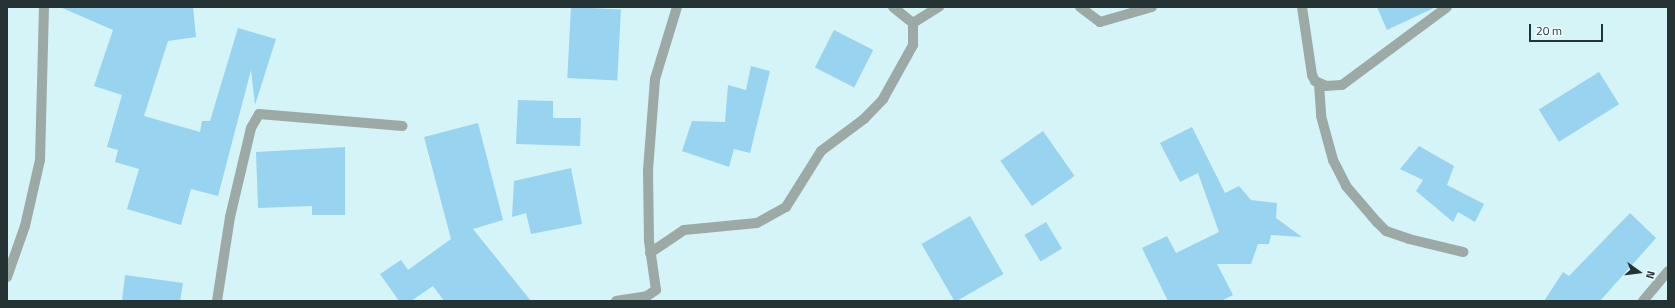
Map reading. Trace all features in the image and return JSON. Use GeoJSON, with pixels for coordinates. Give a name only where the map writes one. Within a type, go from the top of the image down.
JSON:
{"type":"FeatureCollection","features":[{"type":"Feature","properties":{"kind":"street"},"geometry":{"type":"LineString","coordinates":[[7,278],[25,226],[40,160],[44,7]]}},
{"type":"Feature","properties":{"kind":"street"},"geometry":{"type":"LineString","coordinates":[[616,301],[647,296],[656,290],[650,253],[648,170],[655,79],[677,7]]}},
{"type":"Feature","properties":{"kind":"street"},"geometry":{"type":"LineString","coordinates":[[893,7],[913,23]]}},
{"type":"Feature","properties":{"kind":"street"},"geometry":{"type":"LineString","coordinates":[[913,23],[939,7]]}},
{"type":"Feature","properties":{"kind":"street"},"geometry":{"type":"LineString","coordinates":[[1080,7],[1100,22],[1152,7]]}},
{"type":"Feature","properties":{"kind":"street"},"geometry":{"type":"LineString","coordinates":[[1302,7],[1312,75],[1319,84],[1321,116],[1333,160],[1346,186],[1386,231],[1409,239],[1463,252]]}},
{"type":"Feature","properties":{"kind":"street"},"geometry":{"type":"LineString","coordinates":[[1319,84],[1342,85],[1448,7]]}},
{"type":"Feature","properties":{"kind":"street"},"geometry":{"type":"LineString","coordinates":[[650,253],[684,230],[756,223],[786,207],[821,152],[864,119],[883,99],[913,44],[913,23]]}},
{"type":"Feature","properties":{"kind":"street"},"geometry":{"type":"LineString","coordinates":[[217,301],[230,217],[251,128],[259,114],[402,126]]}},
{"type":"Feature","properties":{"kind":"street"},"geometry":{"type":"LineString","coordinates":[[1643,301],[1668,271]]}},
{"type":"Feature","properties":{"kind":"building"},"geometry":{"type":"Polygon","coordinates":[[[60,7],[193,7],[196,37],[168,41],[144,116],[200,132],[202,121],[210,121],[238,28],[276,39],[255,105],[251,70],[218,196],[191,189],[181,225],[127,209],[139,169],[115,162],[118,150],[107,147],[122,95],[94,86],[113,30],[60,7]]]}},
{"type":"Feature","properties":{"kind":"building"},"geometry":{"type":"Polygon","coordinates":[[[571,7],[621,10],[617,81],[567,78],[571,7]]]}},
{"type":"Feature","properties":{"kind":"building"},"geometry":{"type":"Polygon","coordinates":[[[1377,7],[1436,7],[1387,30],[1377,7]]]}},
{"type":"Feature","properties":{"kind":"building"},"geometry":{"type":"Polygon","coordinates":[[[834,30],[873,50],[854,87],[815,67],[834,30]]]}},
{"type":"Feature","properties":{"kind":"building"},"geometry":{"type":"Polygon","coordinates":[[[751,66],[770,71],[750,153],[734,149],[729,167],[682,151],[692,121],[725,122],[728,85],[746,90],[751,66]]]}},
{"type":"Feature","properties":{"kind":"building"},"geometry":{"type":"Polygon","coordinates":[[[1599,72],[1619,104],[1559,142],[1539,110],[1599,72]]]}},
{"type":"Feature","properties":{"kind":"building"},"geometry":{"type":"Polygon","coordinates":[[[518,100],[553,101],[553,118],[581,118],[580,146],[516,144],[518,100]]]}},
{"type":"Feature","properties":{"kind":"building"},"geometry":{"type":"Polygon","coordinates":[[[478,123],[503,220],[473,229],[531,301],[444,301],[433,286],[411,301],[399,301],[380,274],[401,260],[408,270],[451,239],[424,137],[478,123]]]}},
{"type":"Feature","properties":{"kind":"building"},"geometry":{"type":"Polygon","coordinates":[[[1192,127],[1225,193],[1239,186],[1251,200],[1277,203],[1276,218],[1302,237],[1271,235],[1269,244],[1258,244],[1251,264],[1217,264],[1233,295],[1221,301],[1168,301],[1142,248],[1167,236],[1176,253],[1219,232],[1198,173],[1180,182],[1160,143],[1192,127]]]}},
{"type":"Feature","properties":{"kind":"building"},"geometry":{"type":"Polygon","coordinates":[[[1043,131],[1075,176],[1032,206],[1000,161],[1043,131]]]}},
{"type":"Feature","properties":{"kind":"building"},"geometry":{"type":"Polygon","coordinates":[[[1419,146],[1454,166],[1447,185],[1484,204],[1475,222],[1458,212],[1453,222],[1416,191],[1423,180],[1400,169],[1419,146]]]}},
{"type":"Feature","properties":{"kind":"building"},"geometry":{"type":"Polygon","coordinates":[[[345,147],[345,215],[312,215],[312,206],[258,208],[256,152],[345,147]]]}},
{"type":"Feature","properties":{"kind":"building"},"geometry":{"type":"Polygon","coordinates":[[[571,168],[582,224],[531,234],[526,213],[512,217],[514,181],[571,168]]]}},
{"type":"Feature","properties":{"kind":"building"},"geometry":{"type":"Polygon","coordinates":[[[1630,213],[1656,238],[1600,301],[1544,301],[1563,272],[1569,276],[1630,213]]]}},
{"type":"Feature","properties":{"kind":"building"},"geometry":{"type":"Polygon","coordinates":[[[970,216],[1004,274],[954,301],[922,244],[970,216]]]}},
{"type":"Feature","properties":{"kind":"building"},"geometry":{"type":"Polygon","coordinates":[[[1046,222],[1062,249],[1041,261],[1025,235],[1046,222]]]}},
{"type":"Feature","properties":{"kind":"building"},"geometry":{"type":"Polygon","coordinates":[[[125,275],[183,283],[180,301],[122,301],[125,275]]]}}]}
